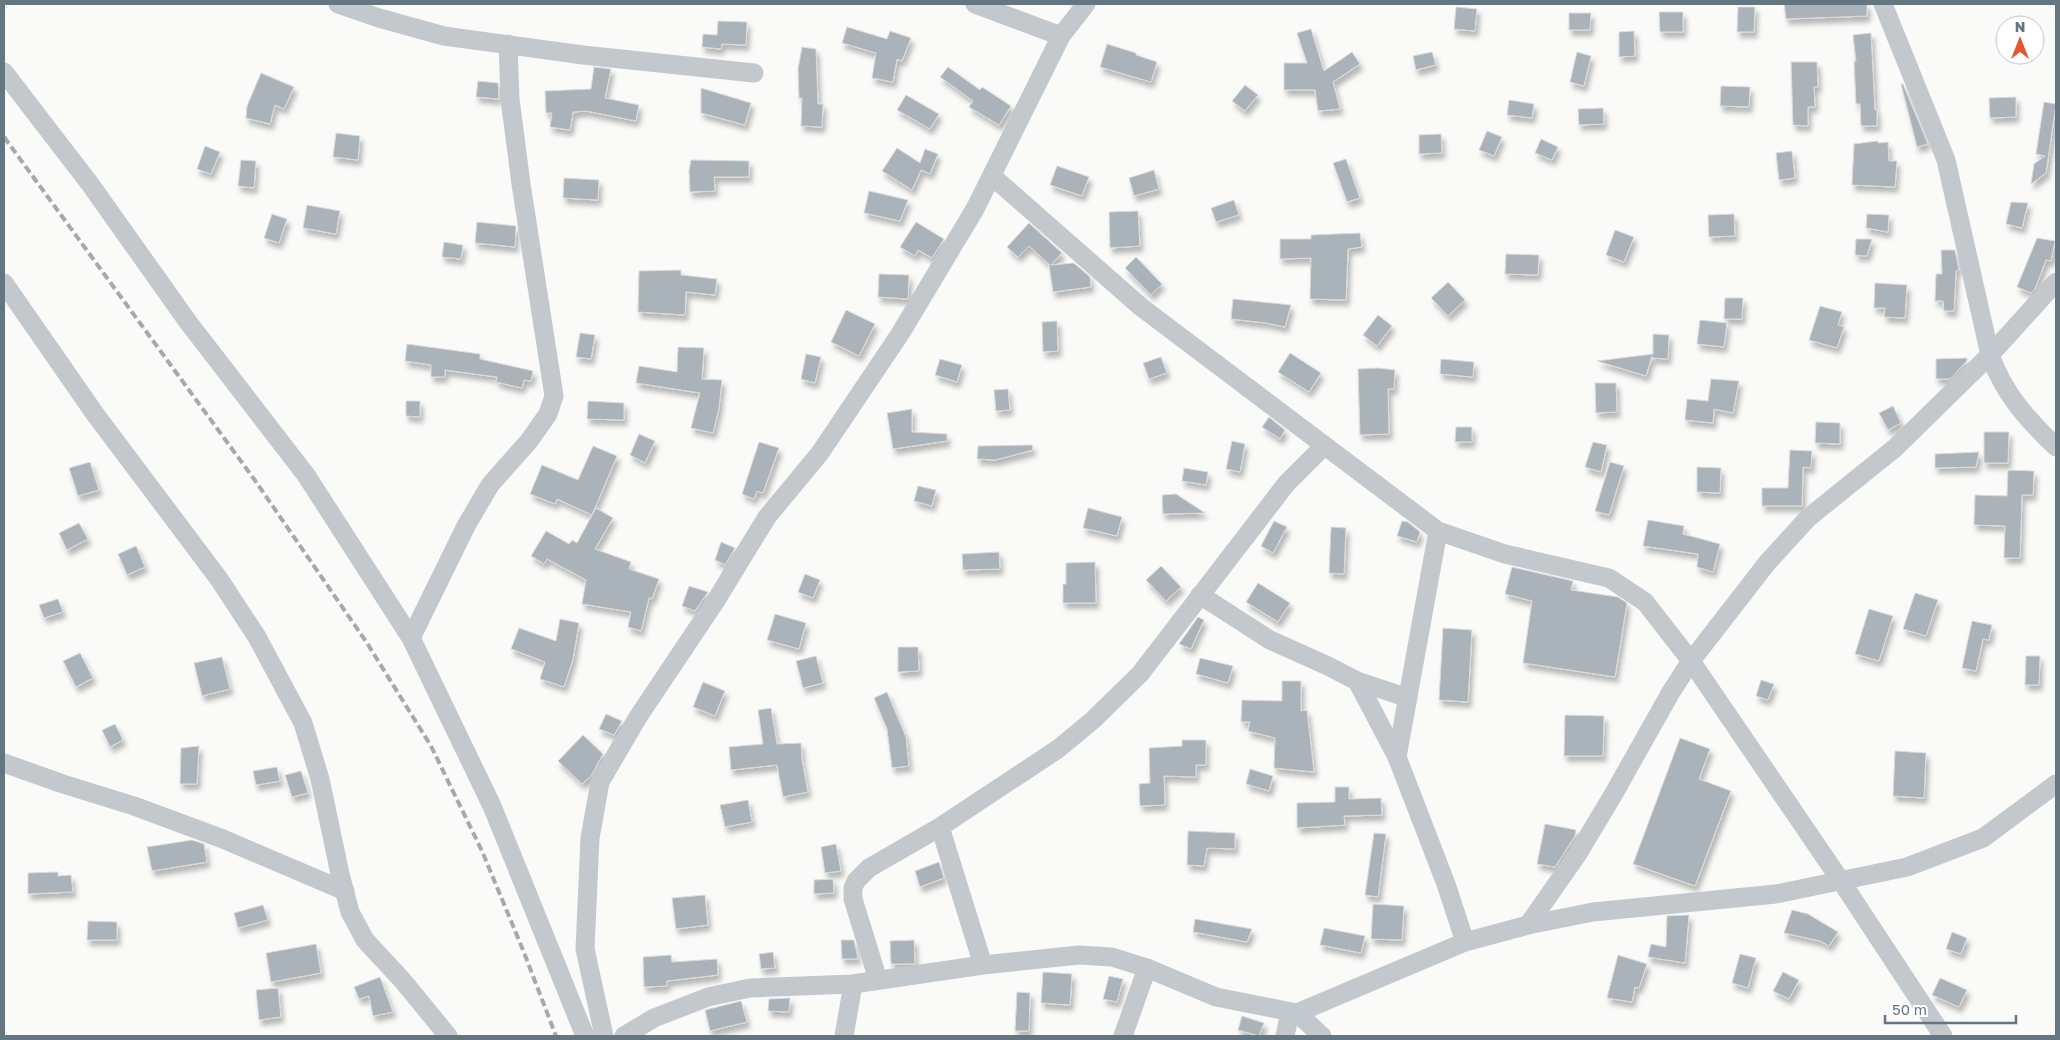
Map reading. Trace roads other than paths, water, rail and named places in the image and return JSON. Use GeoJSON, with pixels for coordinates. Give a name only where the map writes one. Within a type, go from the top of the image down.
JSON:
{"type":"FeatureCollection","features":[{"type":"Feature","properties":{"kind":"street"},"geometry":{"type":"LineString","coordinates":[[338,4],[379,18],[444,36],[583,55],[754,73]]}},
{"type":"Feature","properties":{"kind":"street"},"geometry":{"type":"LineString","coordinates":[[975,4],[1061,36]]}},
{"type":"Feature","properties":{"kind":"street"},"geometry":{"type":"LineString","coordinates":[[604,1036],[585,949],[590,838],[600,782],[638,717],[715,602],[766,517],[820,453],[900,334],[976,209],[1061,36],[1086,4]]}},
{"type":"Feature","properties":{"kind":"street"},"geometry":{"type":"LineString","coordinates":[[1883,4],[1946,160],[1990,355],[1997,374],[2013,402],[2056,447]]}},
{"type":"Feature","properties":{"kind":"street"},"geometry":{"type":"LineString","coordinates":[[411,638],[470,518],[490,485],[529,441],[548,414],[554,396],[510,99],[508,44]]}},
{"type":"Feature","properties":{"kind":"street"},"geometry":{"type":"LineString","coordinates":[[4,72],[90,184],[188,322],[306,475],[411,638],[492,806],[585,1036]]}},
{"type":"Feature","properties":{"kind":"street"},"geometry":{"type":"LineString","coordinates":[[992,176],[1141,307],[1438,531],[1505,554],[1609,578],[1645,602],[1691,661],[1841,881],[1943,1036]]}},
{"type":"Feature","properties":{"kind":"street"},"geometry":{"type":"LineString","coordinates":[[1528,925],[1577,855],[1614,796],[1671,692],[1691,661],[1767,562],[1808,518],[1894,448],[1990,355],[2056,282]]}},
{"type":"Feature","properties":{"kind":"street"},"geometry":{"type":"LineString","coordinates":[[4,283],[95,414],[219,579],[257,637],[303,723],[320,779],[350,912],[365,940],[403,981],[448,1036]]}},
{"type":"Feature","properties":{"kind":"street"},"geometry":{"type":"LineString","coordinates":[[878,980],[853,899],[853,888],[856,881],[869,868],[940,827],[1058,749],[1093,720],[1140,674],[1286,484],[1324,446]]}},
{"type":"Feature","properties":{"kind":"street"},"geometry":{"type":"LineString","coordinates":[[1397,757],[1438,531]]}},
{"type":"Feature","properties":{"kind":"street"},"geometry":{"type":"LineString","coordinates":[[1200,595],[1270,640],[1357,681],[1408,698]]}},
{"type":"Feature","properties":{"kind":"street"},"geometry":{"type":"LineString","coordinates":[[1357,681],[1397,757],[1446,884],[1465,942]]}},
{"type":"Feature","properties":{"kind":"street"},"geometry":{"type":"LineString","coordinates":[[4,763],[62,784],[134,806],[205,832],[345,891]]}},
{"type":"Feature","properties":{"kind":"street"},"geometry":{"type":"LineString","coordinates":[[1285,1036],[1293,1013],[1465,942],[1528,925],[1593,912],[1776,894],[1907,867],[1982,838],[2039,799],[2056,784]]}},
{"type":"Feature","properties":{"kind":"street"},"geometry":{"type":"LineString","coordinates":[[940,827],[983,965]]}},
{"type":"Feature","properties":{"kind":"street"},"geometry":{"type":"LineString","coordinates":[[624,1036],[654,1018],[708,997],[750,988],[852,984],[983,965],[1079,955],[1112,957],[1147,968],[1216,997],[1293,1013],[1322,1036]]}},
{"type":"Feature","properties":{"kind":"street"},"geometry":{"type":"LineString","coordinates":[[1123,1036],[1147,968]]}},
{"type":"Feature","properties":{"kind":"street"},"geometry":{"type":"LineString","coordinates":[[844,1036],[852,984]]}},
{"type":"Feature","properties":{"kind":"railway"},"geometry":{"type":"LineString","coordinates":[[4,137],[254,479],[367,643],[431,746],[482,851],[556,1036]]}}]}
